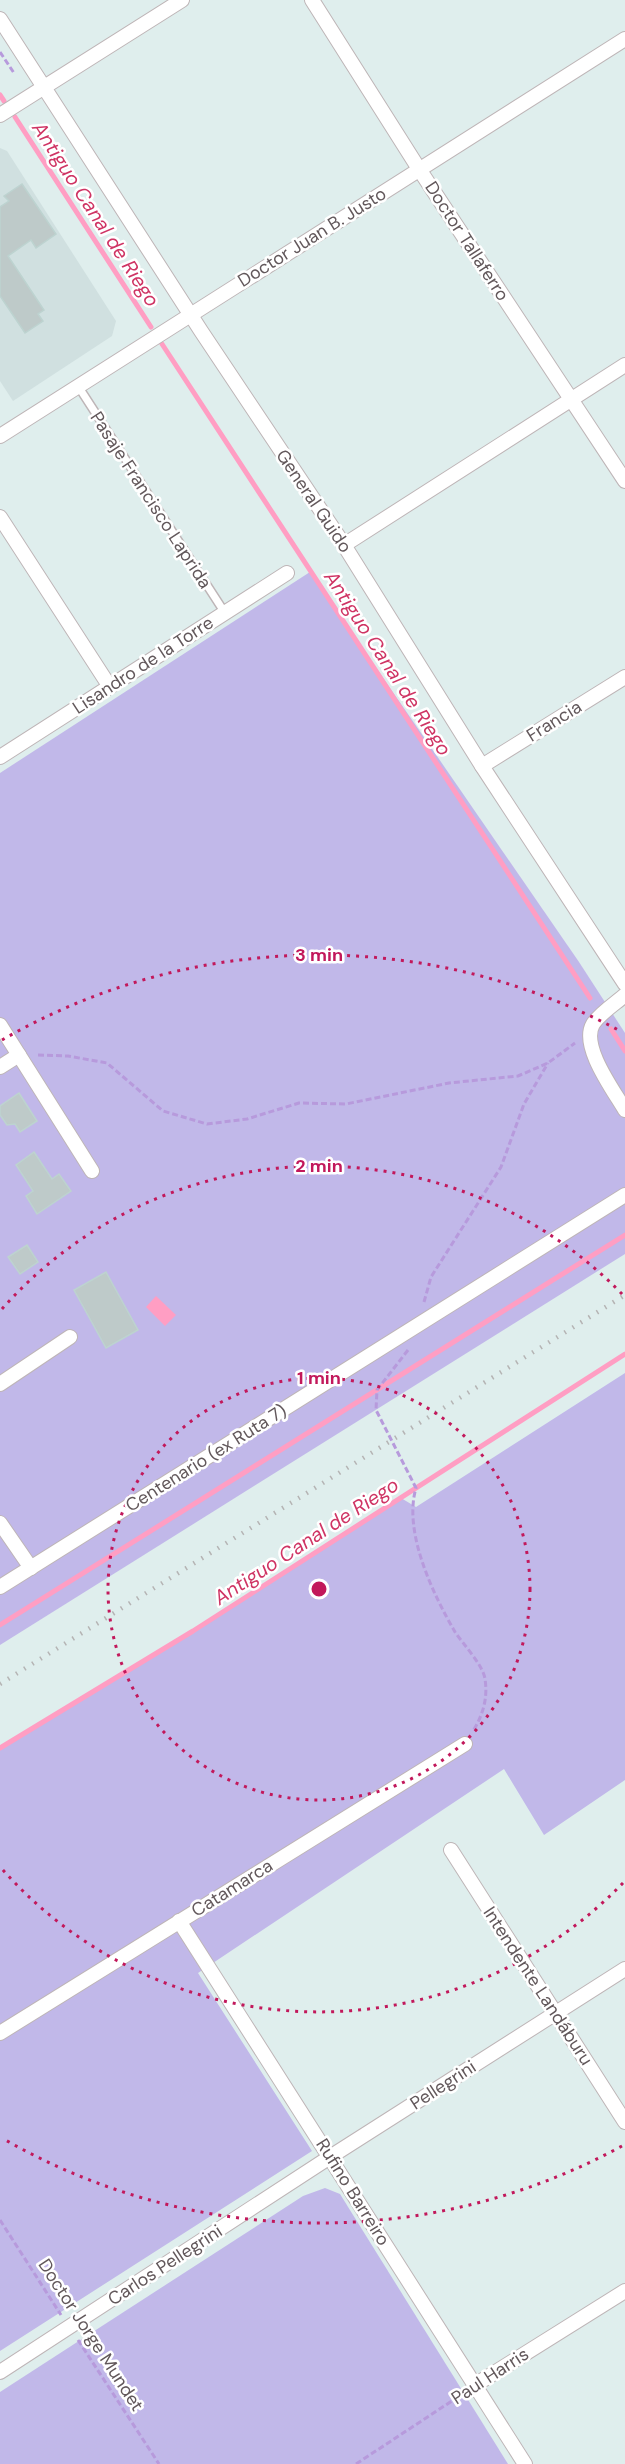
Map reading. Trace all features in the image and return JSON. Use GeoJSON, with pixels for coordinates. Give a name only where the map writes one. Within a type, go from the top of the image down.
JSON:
{"type":"FeatureCollection","features":[{"type":"Feature","properties":{"kind":"street"},"geometry":{"type":"LineString","coordinates":[[5,112],[182,0]]}},
{"type":"Feature","properties":{"kind":"street","name":"Doctor Tallaferro"},"geometry":{"type":"LineString","coordinates":[[312,0],[419,169],[625,481]]}},
{"type":"Feature","properties":{"kind":"street","name":"General Guido"},"geometry":{"type":"LineString","coordinates":[[0,19],[344,545],[482,766],[625,984]]}},
{"type":"Feature","properties":{"kind":"street","name":"Doctor Juan B. Justo"},"geometry":{"type":"LineString","coordinates":[[0,436],[625,39]]}},
{"type":"Feature","properties":{"kind":"street"},"geometry":{"type":"LineString","coordinates":[[344,545],[625,365]]}},
{"type":"Feature","properties":{"kind":"street"},"geometry":{"type":"LineString","coordinates":[[0,517],[110,687]]}},
{"type":"Feature","properties":{"kind":"street","name":"Lisandro de la Torre"},"geometry":{"type":"LineString","coordinates":[[0,757],[287,573]]}},
{"type":"Feature","properties":{"kind":"street","name":"Francia"},"geometry":{"type":"LineString","coordinates":[[482,766],[625,677]]}},
{"type":"Feature","properties":{"kind":"street"},"geometry":{"type":"LineString","coordinates":[[625,995],[593,1024],[590,1041],[600,1070],[625,1110]]}},
{"type":"Feature","properties":{"kind":"street"},"geometry":{"type":"LineString","coordinates":[[0,1025],[92,1171]]}},
{"type":"Feature","properties":{"kind":"street"},"geometry":{"type":"LineString","coordinates":[[0,1067],[19,1055]]}},
{"type":"Feature","properties":{"kind":"street","name":"Centenario (ex Ruta 7)"},"geometry":{"type":"LineString","coordinates":[[0,1587],[625,1196]]}},
{"type":"Feature","properties":{"kind":"street"},"geometry":{"type":"LineString","coordinates":[[0,1384],[70,1337]]}},
{"type":"Feature","properties":{"kind":"street"},"geometry":{"type":"LineString","coordinates":[[0,1523],[31,1568]]}},
{"type":"Feature","properties":{"kind":"street","name":"Catamarca"},"geometry":{"type":"LineString","coordinates":[[0,2033],[465,1744]]}},
{"type":"Feature","properties":{"kind":"street","name":"Intendente Landáburu"},"geometry":{"type":"LineString","coordinates":[[451,1850],[625,2122]]}},
{"type":"Feature","properties":{"kind":"street","name":"Rufino Barreiro"},"geometry":{"type":"LineString","coordinates":[[179,1921],[525,2464]]}},
{"type":"Feature","properties":{"kind":"street"},"geometry":{"type":"LineString","coordinates":[[556,2013],[625,1969]]}},
{"type":"Feature","properties":{"kind":"street","name":"Pellegrini"},"geometry":{"type":"LineString","coordinates":[[330,2157],[556,2013]]}},
{"type":"Feature","properties":{"kind":"street","name":"Carlos Pellegrini"},"geometry":{"type":"LineString","coordinates":[[0,2372],[330,2157]]}},
{"type":"Feature","properties":{"kind":"street","name":"Paul Harris"},"geometry":{"type":"LineString","coordinates":[[475,2385],[625,2291]]}},
{"type":"Feature","properties":{"kind":"lane","name":"Pasaje Francisco Laprida"},"geometry":{"type":"LineString","coordinates":[[78,386],[225,613]]}},
{"type":"Feature","properties":{"kind":"path"},"geometry":{"type":"LineString","coordinates":[[19,1055],[68,1056],[107,1063],[163,1111],[207,1124],[247,1119],[299,1103],[346,1104],[449,1083],[518,1076],[548,1063],[591,1031]]}},
{"type":"Feature","properties":{"kind":"path"},"geometry":{"type":"LineString","coordinates":[[465,1744],[485,1707],[485,1676],[455,1631],[427,1573],[413,1526],[413,1498],[416,1488],[376,1410],[377,1390],[413,1343],[431,1277],[501,1167],[524,1104],[548,1063]]}},
{"type":"Feature","properties":{"kind":"path","name":"Doctor Jorge Mundet"},"geometry":{"type":"LineString","coordinates":[[0,2220],[159,2464]]}},
{"type":"Feature","properties":{"kind":"path","name":"Paul Harris"},"geometry":{"type":"LineString","coordinates":[[356,2464],[475,2385]]}},
{"type":"Feature","properties":{"kind":"shaded area"},"geometry":{"type":"Polygon","coordinates":[[[0,148],[7,151],[116,321],[112,336],[13,401],[0,381],[0,148]]]}},
{"type":"Feature","properties":{"kind":"shaded area"},"geometry":{"type":"Polygon","coordinates":[[[310,572],[579,962],[625,1033],[625,1254],[0,1645],[0,773],[310,572]]]}},
{"type":"Feature","properties":{"kind":"shaded area"},"geometry":{"type":"Polygon","coordinates":[[[156,1296],[176,1315],[165,1326],[146,1307],[156,1296]]]}},
{"type":"Feature","properties":{"kind":"shaded area"},"geometry":{"type":"Polygon","coordinates":[[[625,1373],[625,1780],[544,1835],[504,1769],[198,1973],[312,2151],[0,2351],[0,1748],[193,1631],[401,1498],[416,1507],[625,1373]]]}},
{"type":"Feature","properties":{"kind":"shaded area"},"geometry":{"type":"Polygon","coordinates":[[[325,2188],[340,2194],[508,2464],[0,2464],[0,2392],[303,2196],[325,2188]]]}},
{"type":"Feature","properties":{"kind":"building"},"geometry":{"type":"Polygon","coordinates":[[[22,184],[56,234],[36,248],[31,240],[8,256],[44,310],[38,314],[43,321],[25,333],[0,296],[0,207],[9,201],[4,196],[22,184]]]}},
{"type":"Feature","properties":{"kind":"building"},"geometry":{"type":"Polygon","coordinates":[[[19,1093],[37,1121],[20,1132],[15,1124],[7,1125],[0,1115],[0,1106],[19,1093]]]}},
{"type":"Feature","properties":{"kind":"building"},"geometry":{"type":"Polygon","coordinates":[[[34,1152],[52,1179],[59,1174],[71,1191],[37,1214],[26,1196],[33,1191],[16,1165],[34,1152]]]}},
{"type":"Feature","properties":{"kind":"building"},"geometry":{"type":"Polygon","coordinates":[[[27,1245],[38,1262],[20,1274],[8,1257],[27,1245]]]}},
{"type":"Feature","properties":{"kind":"building"},"geometry":{"type":"Polygon","coordinates":[[[106,1272],[138,1330],[106,1348],[74,1290],[106,1272]]]}},
{"type":"Feature","properties":{"kind":"waterway","name":"Antiguo Canal de Riego"},"geometry":{"type":"LineString","coordinates":[[0,95],[4,101]]}},
{"type":"Feature","properties":{"kind":"waterway","name":"Antiguo Canal de Riego"},"geometry":{"type":"LineString","coordinates":[[15,117],[151,327]]}},
{"type":"Feature","properties":{"kind":"waterway","name":"Antiguo Canal de Riego"},"geometry":{"type":"LineString","coordinates":[[162,344],[590,998]]}},
{"type":"Feature","properties":{"kind":"waterway","name":"Antiguo Canal de Riego"},"geometry":{"type":"LineString","coordinates":[[611,1029],[625,1051]]}},
{"type":"Feature","properties":{"kind":"waterway"},"geometry":{"type":"LineString","coordinates":[[0,1625],[625,1235]]}},
{"type":"Feature","properties":{"kind":"waterway","name":"Antiguo Canal de Riego"},"geometry":{"type":"LineString","coordinates":[[0,1748],[193,1631],[625,1354]]}},
{"type":"Feature","properties":{"kind":"railway"},"geometry":{"type":"LineString","coordinates":[[0,1684],[625,1295]]}}]}
